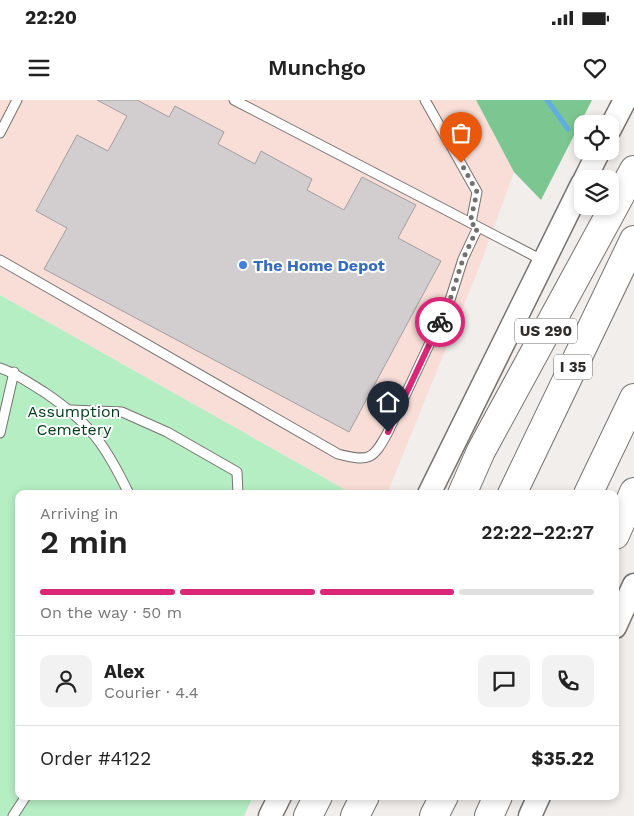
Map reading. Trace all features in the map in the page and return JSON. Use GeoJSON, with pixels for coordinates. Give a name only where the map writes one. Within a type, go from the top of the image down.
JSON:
{"type":"FeatureCollection","features":[{"type":"Feature","properties":{"kind":"highway","name":"US 290"},"geometry":{"type":"LineString","coordinates":[[464,490],[481,451],[634,170]]}},
{"type":"Feature","properties":{"kind":"highway","name":"I 35"},"geometry":{"type":"LineString","coordinates":[[514,490],[634,240]]}},
{"type":"Feature","properties":{"kind":"highway"},"geometry":{"type":"LineString","coordinates":[[590,490],[634,398]]}},
{"type":"Feature","properties":{"kind":"highway"},"geometry":{"type":"LineString","coordinates":[[619,526],[634,492]]}},
{"type":"Feature","properties":{"kind":"highway"},"geometry":{"type":"LineString","coordinates":[[308,816],[316,800]]}},
{"type":"Feature","properties":{"kind":"highway"},"geometry":{"type":"LineString","coordinates":[[355,816],[363,800]]}},
{"type":"Feature","properties":{"kind":"highway"},"geometry":{"type":"LineString","coordinates":[[434,816],[442,800]]}},
{"type":"Feature","properties":{"kind":"main road"},"geometry":{"type":"LineString","coordinates":[[617,115],[624,100]]}},
{"type":"Feature","properties":{"kind":"main road"},"geometry":{"type":"LineString","coordinates":[[431,490],[574,200]]}},
{"type":"Feature","properties":{"kind":"main road"},"geometry":{"type":"LineString","coordinates":[[619,618],[634,585]]}},
{"type":"Feature","properties":{"kind":"main road"},"geometry":{"type":"LineString","coordinates":[[270,816],[278,800]]}},
{"type":"Feature","properties":{"kind":"main road"},"geometry":{"type":"LineString","coordinates":[[530,816],[537,800]]}},
{"type":"Feature","properties":{"kind":"lane"},"geometry":{"type":"LineString","coordinates":[[0,133],[17,100]]}},
{"type":"Feature","properties":{"kind":"lane"},"geometry":{"type":"LineString","coordinates":[[234,100],[544,261]]}},
{"type":"Feature","properties":{"kind":"lane"},"geometry":{"type":"LineString","coordinates":[[0,260],[338,454],[360,460],[377,453],[388,432],[450,300],[474,225],[477,192],[425,100]]}},
{"type":"Feature","properties":{"kind":"lane"},"geometry":{"type":"LineString","coordinates":[[0,368],[14,372],[70,410],[91,429],[111,456],[127,490]]}},
{"type":"Feature","properties":{"kind":"lane"},"geometry":{"type":"LineString","coordinates":[[0,433],[14,372]]}},
{"type":"Feature","properties":{"kind":"lane"},"geometry":{"type":"LineString","coordinates":[[70,410],[122,412],[167,432],[237,472],[238,490]]}},
{"type":"Feature","properties":{"kind":"lane"},"geometry":{"type":"LineString","coordinates":[[13,816],[23,800]]}},
{"type":"Feature","properties":{"kind":"shaded area"},"geometry":{"type":"Polygon","coordinates":[[[0,100],[476,100],[514,172],[480,265],[389,490],[346,490],[0,295],[0,100]]]}},
{"type":"Feature","properties":{"kind":"green space"},"geometry":{"type":"Polygon","coordinates":[[[476,100],[592,100],[584,115],[574,115],[574,135],[541,200],[514,172],[476,100]]]}},
{"type":"Feature","properties":{"kind":"green space","name":"Assumption Cemetery"},"geometry":{"type":"Polygon","coordinates":[[[0,295],[346,490],[15,490],[15,800],[251,800],[244,816],[0,816],[0,295]]]}},
{"type":"Feature","properties":{"kind":"building","name":"The Home Depot"},"geometry":{"type":"Polygon","coordinates":[[[97,100],[137,100],[169,117],[175,106],[224,132],[218,144],[255,164],[261,151],[312,179],[307,190],[344,210],[362,177],[416,205],[398,238],[441,261],[349,432],[44,269],[67,228],[36,211],[77,135],[108,151],[127,116],[97,100]]]}},
{"type":"Feature","properties":{"kind":"waterway"},"geometry":{"type":"LineString","coordinates":[[547,100],[568,129]]}},
{"type":"Feature","properties":{"kind":"way so far"},"geometry":{"type":"LineString","coordinates":[[440,322],[450,300],[463,259],[478,227],[470,223],[477,192],[461,163]]}},
{"type":"Feature","properties":{"kind":"place","name":"The Home Depot"},"geometry":{"type":"Point","coordinates":[243,265]}},
{"type":"Feature","properties":{"kind":"route"},"geometry":{"type":"LineString","coordinates":[[388,432],[440,322]]}}]}
